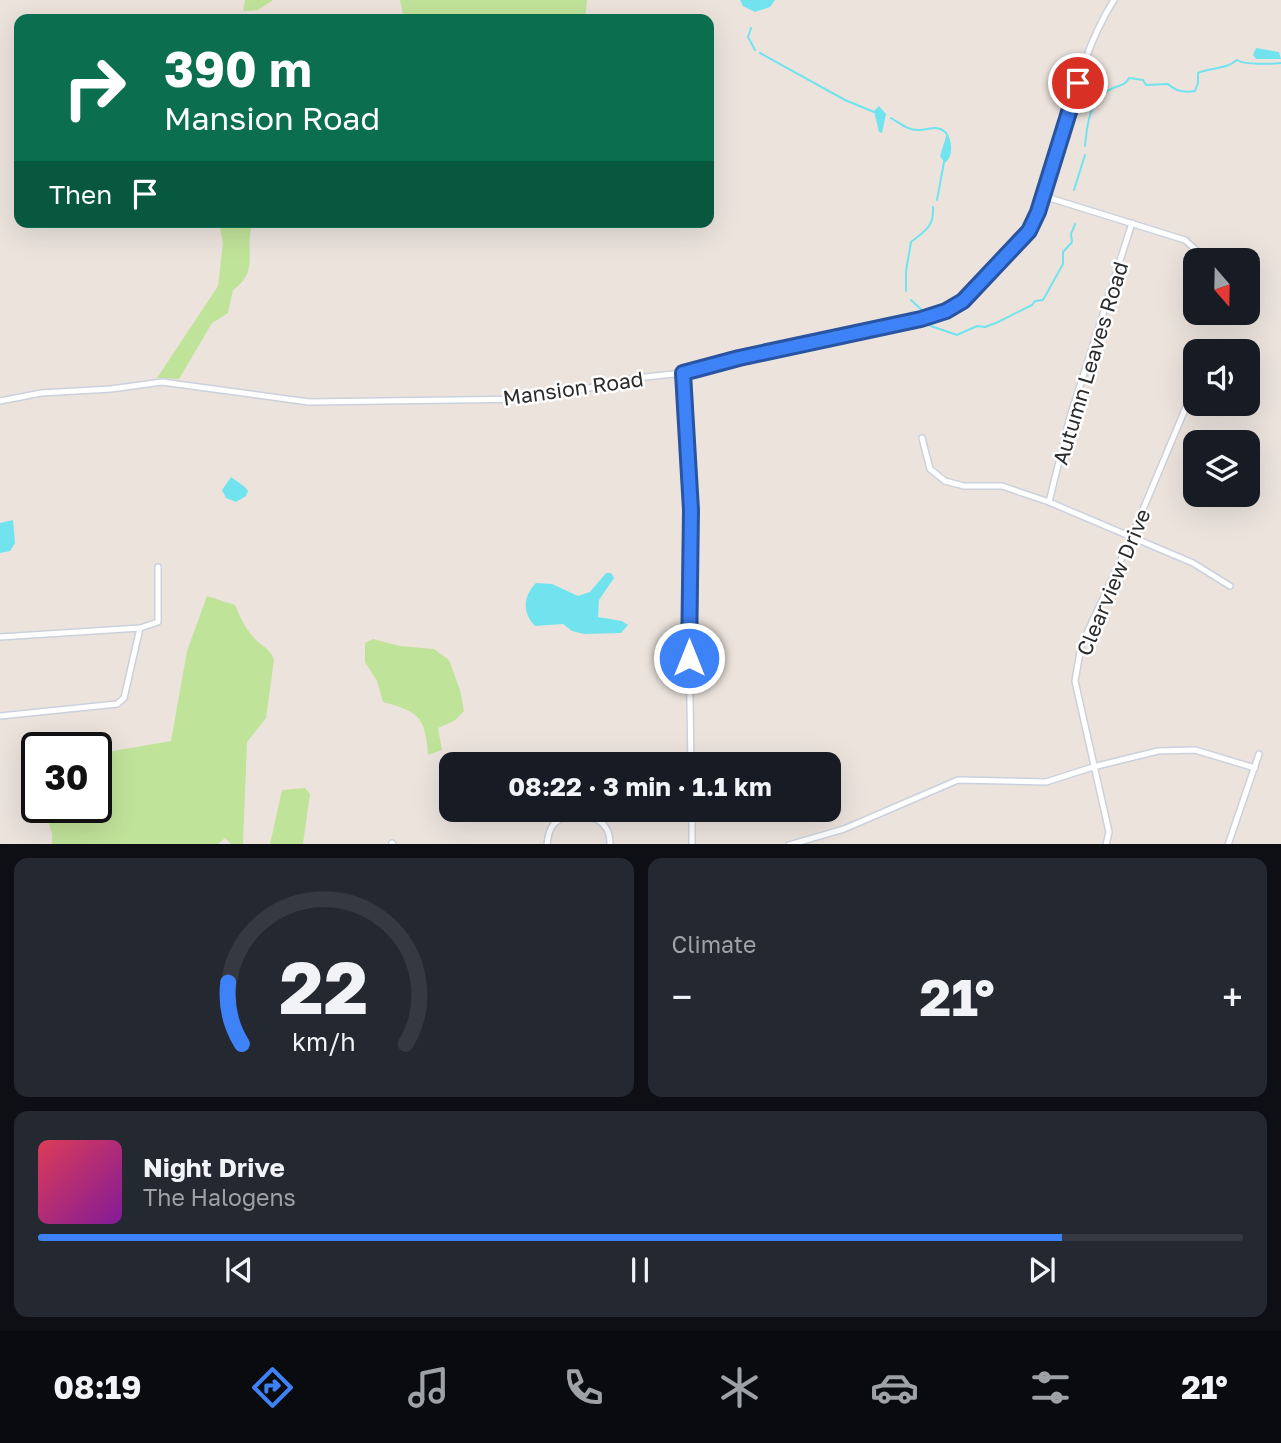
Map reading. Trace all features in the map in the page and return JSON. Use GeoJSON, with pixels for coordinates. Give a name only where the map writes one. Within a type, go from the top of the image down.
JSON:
{"type":"FeatureCollection","features":[{"type":"Feature","properties":{"kind":"street","name":"Mansion Road"},"geometry":{"type":"LineString","coordinates":[[0,401],[41,393],[111,389],[163,382],[243,395],[318,402],[511,400],[560,394],[636,378],[683,373],[946,311],[972,292],[1023,239],[1035,219],[1087,52],[1100,22],[1114,0]]}},
{"type":"Feature","properties":{"kind":"street"},"geometry":{"type":"LineString","coordinates":[[1043,196],[1185,240],[1194,248]]}},
{"type":"Feature","properties":{"kind":"street","name":"Autumn Leaves Road"},"geometry":{"type":"LineString","coordinates":[[1049,502],[1070,417],[1132,223]]}},
{"type":"Feature","properties":{"kind":"street"},"geometry":{"type":"LineString","coordinates":[[683,373],[691,510],[691,752]]}},
{"type":"Feature","properties":{"kind":"street","name":"Clearview Drive"},"geometry":{"type":"LineString","coordinates":[[1106,844],[1109,832],[1075,681],[1082,646],[1183,414]]}},
{"type":"Feature","properties":{"kind":"street"},"geometry":{"type":"LineString","coordinates":[[922,438],[930,469],[945,481],[964,486],[1002,486],[1049,502],[1193,564],[1230,586]]}},
{"type":"Feature","properties":{"kind":"street"},"geometry":{"type":"LineString","coordinates":[[0,637],[140,628],[158,622],[158,567]]}},
{"type":"Feature","properties":{"kind":"street"},"geometry":{"type":"LineString","coordinates":[[0,716],[117,704],[124,698],[140,628]]}},
{"type":"Feature","properties":{"kind":"street"},"geometry":{"type":"LineString","coordinates":[[792,844],[844,829],[958,780],[1046,782],[1158,751],[1195,750],[1255,768]]}},
{"type":"Feature","properties":{"kind":"street"},"geometry":{"type":"LineString","coordinates":[[1228,844],[1259,754]]}},
{"type":"Feature","properties":{"kind":"street"},"geometry":{"type":"LineString","coordinates":[[547,844],[551,827],[559,820],[572,816],[599,820],[606,828],[610,844]]}},
{"type":"Feature","properties":{"kind":"street"},"geometry":{"type":"LineString","coordinates":[[692,822],[692,844]]}},
{"type":"Feature","properties":{"kind":"green space"},"geometry":{"type":"Polygon","coordinates":[[[245,0],[273,0],[258,10],[243,11],[245,0]]]}},
{"type":"Feature","properties":{"kind":"green space"},"geometry":{"type":"Polygon","coordinates":[[[400,0],[587,0],[586,14],[403,14],[400,0]]]}},
{"type":"Feature","properties":{"kind":"green space"},"geometry":{"type":"Polygon","coordinates":[[[220,228],[251,228],[247,275],[233,290],[228,313],[212,323],[179,379],[157,378],[218,286],[223,243],[220,228]]]}},
{"type":"Feature","properties":{"kind":"green space"},"geometry":{"type":"Polygon","coordinates":[[[207,596],[235,605],[249,632],[269,651],[274,660],[266,718],[247,742],[243,844],[231,844],[225,838],[218,844],[52,844],[49,823],[112,823],[112,751],[171,741],[187,651],[207,596]]]}},
{"type":"Feature","properties":{"kind":"green space"},"geometry":{"type":"Polygon","coordinates":[[[373,639],[400,646],[434,649],[449,660],[464,711],[454,721],[438,728],[442,750],[428,755],[425,732],[418,718],[405,709],[383,702],[377,681],[365,662],[365,643],[373,639]]]}},
{"type":"Feature","properties":{"kind":"green space"},"geometry":{"type":"Polygon","coordinates":[[[305,788],[310,794],[303,844],[270,844],[282,790],[305,788]]]}},
{"type":"Feature","properties":{"kind":"water"},"geometry":{"type":"Polygon","coordinates":[[[740,0],[775,0],[770,7],[755,12],[743,6],[740,0]]]}},
{"type":"Feature","properties":{"kind":"water"},"geometry":{"type":"Polygon","coordinates":[[[1256,48],[1279,52],[1281,59],[1256,59],[1253,55],[1256,48]]]}},
{"type":"Feature","properties":{"kind":"water"},"geometry":{"type":"Polygon","coordinates":[[[879,106],[886,114],[882,133],[879,132],[874,111],[879,106]]]}},
{"type":"Feature","properties":{"kind":"water"},"geometry":{"type":"Polygon","coordinates":[[[946,131],[951,148],[945,163],[940,156],[946,131]]]}},
{"type":"Feature","properties":{"kind":"water"},"geometry":{"type":"Polygon","coordinates":[[[231,477],[248,491],[246,496],[236,502],[226,498],[222,490],[231,477]]]}},
{"type":"Feature","properties":{"kind":"water"},"geometry":{"type":"Polygon","coordinates":[[[13,520],[15,543],[10,551],[0,553],[0,523],[13,520]]]}},
{"type":"Feature","properties":{"kind":"water"},"geometry":{"type":"Polygon","coordinates":[[[606,573],[611,573],[614,578],[599,600],[598,617],[622,621],[628,625],[621,633],[584,634],[572,631],[563,624],[535,626],[528,616],[527,599],[536,583],[552,584],[578,596],[590,592],[606,573]]]}},
{"type":"Feature","properties":{"kind":"waterway"},"geometry":{"type":"LineString","coordinates":[[751,28],[748,37],[755,50]]}},
{"type":"Feature","properties":{"kind":"waterway"},"geometry":{"type":"LineString","coordinates":[[760,53],[845,100],[874,112]]}},
{"type":"Feature","properties":{"kind":"waterway"},"geometry":{"type":"LineString","coordinates":[[1085,146],[1091,113],[1098,99],[1104,93],[1124,84],[1129,78],[1143,80],[1146,85],[1168,84],[1177,90],[1191,92],[1195,91],[1198,83],[1198,73],[1237,60],[1281,63]]}},
{"type":"Feature","properties":{"kind":"waterway"},"geometry":{"type":"LineString","coordinates":[[891,118],[910,129],[937,128],[946,133]]}},
{"type":"Feature","properties":{"kind":"waterway"},"geometry":{"type":"LineString","coordinates":[[1074,190],[1085,155]]}},
{"type":"Feature","properties":{"kind":"waterway"},"geometry":{"type":"LineString","coordinates":[[937,200],[944,162]]}},
{"type":"Feature","properties":{"kind":"waterway"},"geometry":{"type":"LineString","coordinates":[[906,291],[911,242],[930,224],[933,207]]}},
{"type":"Feature","properties":{"kind":"waterway"},"geometry":{"type":"LineString","coordinates":[[926,321],[931,326],[957,335],[977,326],[985,327],[996,323],[1035,301],[1043,300],[1063,264],[1063,252],[1072,242],[1071,234],[1075,224]]}},
{"type":"Feature","properties":{"kind":"waterway"},"geometry":{"type":"LineString","coordinates":[[911,300],[924,312]]}},
{"type":"Feature","properties":{"kind":"route"},"geometry":{"type":"LineString","coordinates":[[689,658],[691,510],[683,373],[739,358],[921,319],[946,311],[963,301],[1017,246],[1032,226],[1078,83]]}}]}
